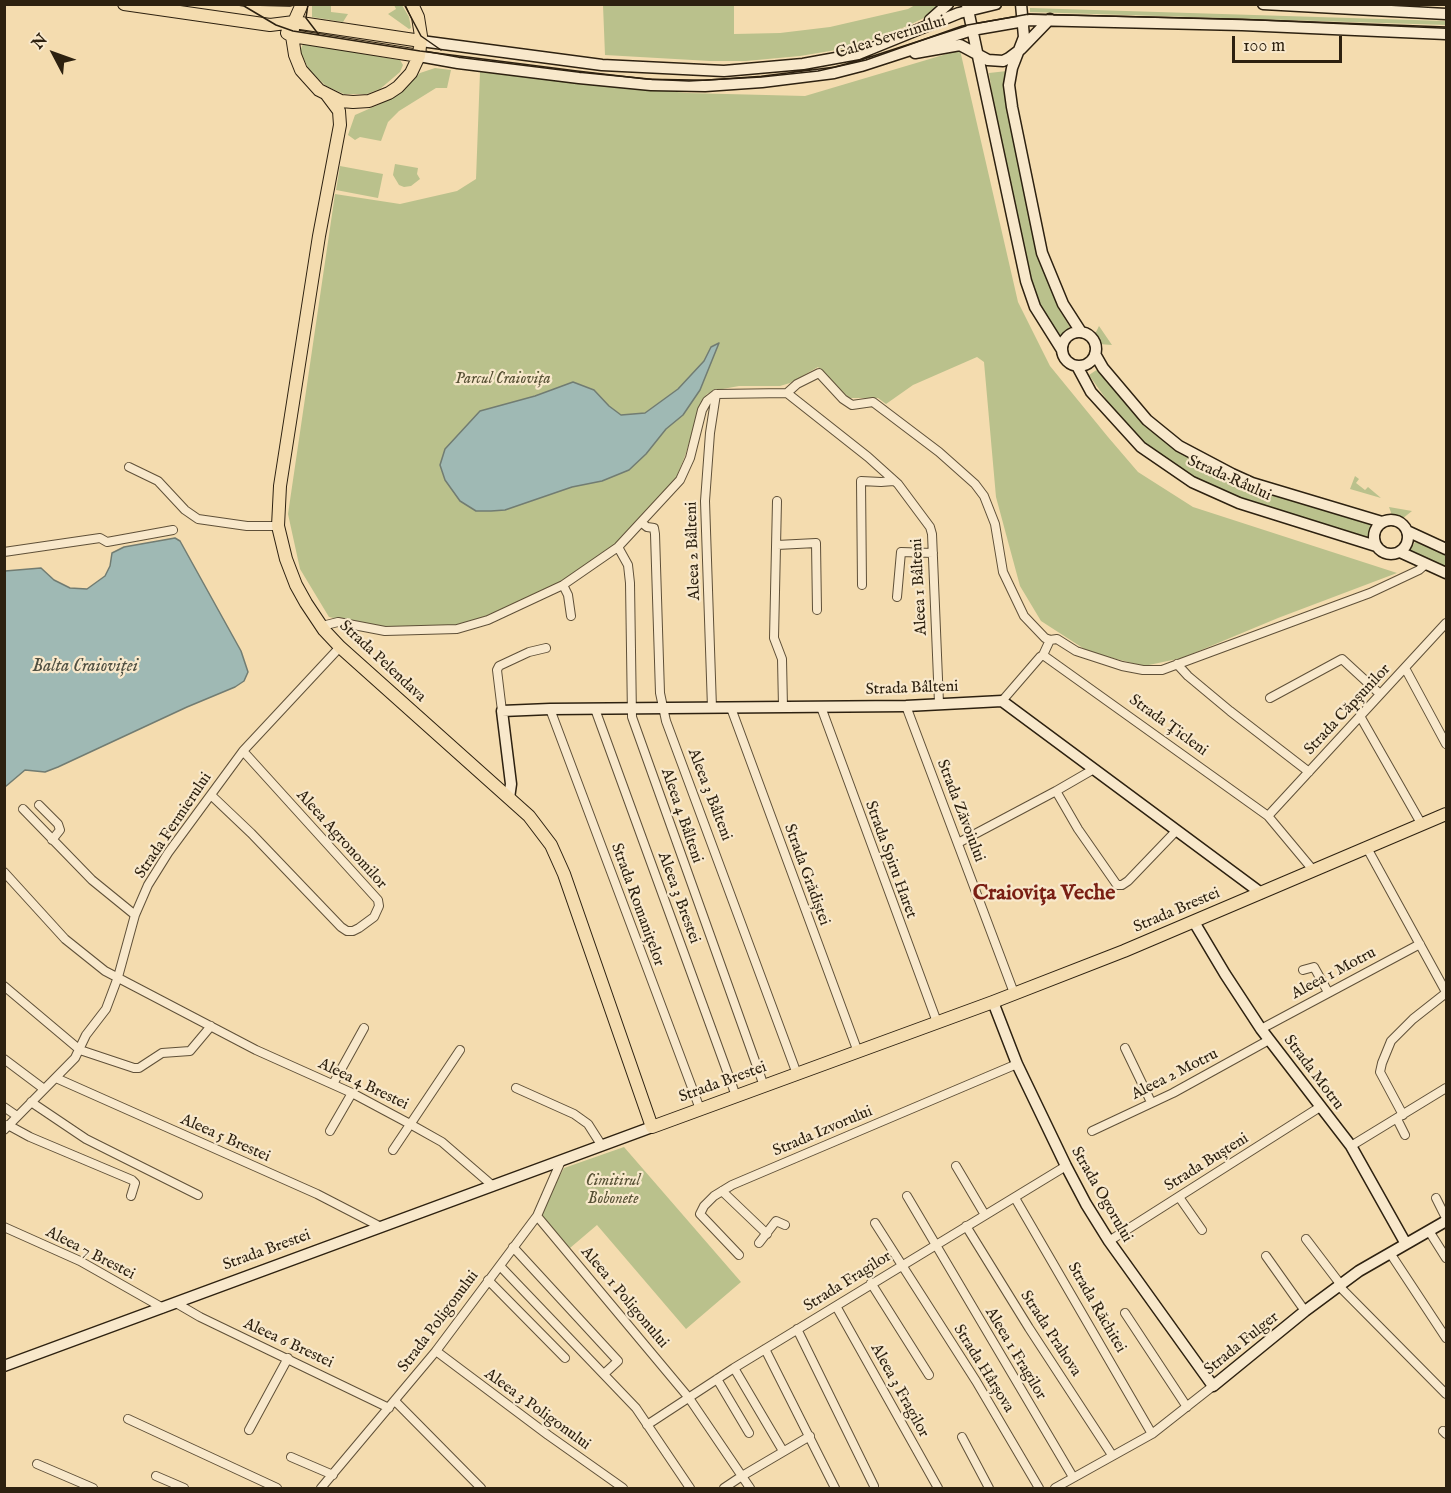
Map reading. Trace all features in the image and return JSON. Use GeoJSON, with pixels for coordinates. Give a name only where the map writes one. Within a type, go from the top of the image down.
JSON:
{"type":"FeatureCollection","features":[{"type":"Feature","properties":{"kind":"main road","name":"Calea Severinului"},"geometry":{"type":"LineString","coordinates":[[124,4],[272,26],[292,36],[458,63],[651,85],[705,86],[834,73],[972,30],[1050,19],[1446,34]]}},
{"type":"Feature","properties":{"kind":"main road"},"geometry":{"type":"LineString","coordinates":[[302,4],[294,22],[292,36],[295,55],[309,82],[327,95],[341,100],[369,101]]}},
{"type":"Feature","properties":{"kind":"main road"},"geometry":{"type":"LineString","coordinates":[[340,125],[347,116],[369,101],[398,87],[411,73],[421,41],[418,17],[412,4]]}},
{"type":"Feature","properties":{"kind":"main road"},"geometry":{"type":"LineString","coordinates":[[915,32],[948,4]]}},
{"type":"Feature","properties":{"kind":"main road","name":"Calea Severinului"},"geometry":{"type":"LineString","coordinates":[[272,26],[294,22],[602,65],[724,71],[831,60],[881,46],[967,7],[996,4]]}},
{"type":"Feature","properties":{"kind":"main road","name":"Strada Râului"},"geometry":{"type":"LineString","coordinates":[[1021,4],[1024,37],[1012,68],[1009,85],[1042,253],[1063,304],[1081,332],[1088,334],[1094,340],[1097,349],[1095,354],[1109,375],[1147,420],[1179,446],[1232,474],[1252,483],[1382,522],[1396,521],[1407,531],[1446,549]]}},
{"type":"Feature","properties":{"kind":"main road"},"geometry":{"type":"LineString","coordinates":[[1263,4],[1446,14]]}},
{"type":"Feature","properties":{"kind":"main road","name":"Strada Râului"},"geometry":{"type":"LineString","coordinates":[[967,7],[1026,281],[1035,307],[1062,350],[1066,361],[1077,366],[1090,392],[1141,447],[1192,482],[1239,503],[1376,546],[1388,555],[1400,552],[1446,573]]}},
{"type":"Feature","properties":{"kind":"main road"},"geometry":{"type":"LineString","coordinates":[[894,56],[960,45],[988,60],[997,62],[1010,58],[1050,19]]}},
{"type":"Feature","properties":{"kind":"main road"},"geometry":{"type":"LineString","coordinates":[[327,95],[339,111],[340,125]]}},
{"type":"Feature","properties":{"kind":"main road","name":"Strada Pelendava"},"geometry":{"type":"LineString","coordinates":[[340,125],[319,236],[280,486],[278,526],[286,559],[296,585],[322,626],[340,647],[529,816],[550,845],[564,874],[652,1127]]}},
{"type":"Feature","properties":{"kind":"main road"},"geometry":{"type":"LineString","coordinates":[[1062,350],[1066,337],[1081,332]]}},
{"type":"Feature","properties":{"kind":"main road"},"geometry":{"type":"LineString","coordinates":[[1077,366],[1088,364],[1095,354]]}},
{"type":"Feature","properties":{"kind":"main road"},"geometry":{"type":"LineString","coordinates":[[1376,546],[1374,534],[1382,522]]}},
{"type":"Feature","properties":{"kind":"main road"},"geometry":{"type":"LineString","coordinates":[[1400,552],[1407,543],[1407,531]]}},
{"type":"Feature","properties":{"kind":"main road"},"geometry":{"type":"LineString","coordinates":[[1002,701],[1261,893]]}},
{"type":"Feature","properties":{"kind":"main road","name":"Strada Bâlteni"},"geometry":{"type":"LineString","coordinates":[[502,711],[906,706],[1002,701]]}},
{"type":"Feature","properties":{"kind":"main road"},"geometry":{"type":"LineString","coordinates":[[502,711],[511,784],[509,798]]}},
{"type":"Feature","properties":{"kind":"main road","name":"Strada Brestei"},"geometry":{"type":"LineString","coordinates":[[4,1366],[993,1002],[1194,922],[1446,814]]}},
{"type":"Feature","properties":{"kind":"main road","name":"Strada Motru"},"geometry":{"type":"LineString","coordinates":[[1194,922],[1261,1029],[1351,1146],[1406,1244]]}},
{"type":"Feature","properties":{"kind":"main road","name":"Strada Ogorului"},"geometry":{"type":"LineString","coordinates":[[993,1002],[1017,1064],[1066,1166],[1109,1241],[1213,1386]]}},
{"type":"Feature","properties":{"kind":"main road","name":"Strada Fulger"},"geometry":{"type":"LineString","coordinates":[[1213,1386],[1305,1311],[1359,1271],[1446,1219]]}},
{"type":"Feature","properties":{"kind":"street"},"geometry":{"type":"LineString","coordinates":[[322,626],[338,622],[385,631],[458,629],[488,620],[563,585],[618,547],[642,524],[680,480],[695,441],[702,410],[707,401],[716,394],[787,393],[805,380],[819,374],[852,405],[873,402],[886,411],[939,452],[975,484],[984,496],[995,524],[1003,572],[1024,616],[1045,638],[1057,639],[1076,651],[1093,657],[1143,670],[1162,670],[1370,593],[1419,570],[1426,564]]}},
{"type":"Feature","properties":{"kind":"street","name":"Aleea 1 Bâlteni"},"geometry":{"type":"LineString","coordinates":[[787,393],[868,457],[894,481],[930,527],[939,703]]}},
{"type":"Feature","properties":{"kind":"street","name":"Aleea 2 Bâlteni"},"geometry":{"type":"LineString","coordinates":[[712,708],[705,501],[710,433],[716,394]]}},
{"type":"Feature","properties":{"kind":"street"},"geometry":{"type":"LineString","coordinates":[[129,467],[158,481],[185,510],[198,519],[247,526],[278,526]]}},
{"type":"Feature","properties":{"kind":"street"},"geometry":{"type":"LineString","coordinates":[[862,585],[861,481],[881,483],[894,481]]}},
{"type":"Feature","properties":{"kind":"street"},"geometry":{"type":"LineString","coordinates":[[777,501],[774,638],[782,659],[783,707]]}},
{"type":"Feature","properties":{"kind":"street","name":"Aleea 3 Bâlteni"},"geometry":{"type":"LineString","coordinates":[[642,524],[654,528],[655,534],[660,693],[663,708],[797,1074]]}},
{"type":"Feature","properties":{"kind":"street"},"geometry":{"type":"LineString","coordinates":[[4,552],[100,538],[108,542],[173,530]]}},
{"type":"Feature","properties":{"kind":"street"},"geometry":{"type":"LineString","coordinates":[[777,545],[816,543],[818,610]]}},
{"type":"Feature","properties":{"kind":"street","name":"Aleea 4 Bâlteni"},"geometry":{"type":"LineString","coordinates":[[618,547],[628,565],[630,583],[632,717],[764,1086]]}},
{"type":"Feature","properties":{"kind":"street"},"geometry":{"type":"LineString","coordinates":[[897,597],[901,552],[933,553]]}},
{"type":"Feature","properties":{"kind":"street"},"geometry":{"type":"LineString","coordinates":[[563,585],[568,595],[571,616]]}},
{"type":"Feature","properties":{"kind":"street","name":"Strada Căpșunilor"},"geometry":{"type":"LineString","coordinates":[[1268,816],[1446,623]]}},
{"type":"Feature","properties":{"kind":"street"},"geometry":{"type":"LineString","coordinates":[[1002,701],[1043,655],[1050,640]]}},
{"type":"Feature","properties":{"kind":"street","name":"Strada Fermierului"},"geometry":{"type":"LineString","coordinates":[[131,1196],[135,1183],[132,1180],[6,1127],[75,1058],[86,1035],[106,1009],[118,977],[135,915],[148,885],[168,853],[243,751],[340,647]]}},
{"type":"Feature","properties":{"kind":"street"},"geometry":{"type":"LineString","coordinates":[[502,711],[497,670],[499,666],[529,652],[546,648]]}},
{"type":"Feature","properties":{"kind":"street","name":"Strada Țicleni"},"geometry":{"type":"LineString","coordinates":[[1043,655],[1268,816],[1313,870]]}},
{"type":"Feature","properties":{"kind":"street"},"geometry":{"type":"LineString","coordinates":[[1270,698],[1342,659],[1380,694]]}},
{"type":"Feature","properties":{"kind":"street"},"geometry":{"type":"LineString","coordinates":[[1177,664],[1230,711],[1309,772]]}},
{"type":"Feature","properties":{"kind":"street"},"geometry":{"type":"LineString","coordinates":[[1405,669],[1446,744]]}},
{"type":"Feature","properties":{"kind":"street","name":"Strada Zăvoiului"},"geometry":{"type":"LineString","coordinates":[[906,706],[1014,993]]}},
{"type":"Feature","properties":{"kind":"street","name":"Strada Spiru Haret"},"geometry":{"type":"LineString","coordinates":[[820,707],[937,1022]]}},
{"type":"Feature","properties":{"kind":"street","name":"Strada Grădiștei"},"geometry":{"type":"LineString","coordinates":[[731,708],[858,1052]]}},
{"type":"Feature","properties":{"kind":"street","name":"Strada Romanițelor"},"geometry":{"type":"LineString","coordinates":[[550,709],[700,1109]]}},
{"type":"Feature","properties":{"kind":"street","name":"Aleea 3 Brestei"},"geometry":{"type":"LineString","coordinates":[[596,709],[736,1096]]}},
{"type":"Feature","properties":{"kind":"street"},"geometry":{"type":"LineString","coordinates":[[1360,716],[1422,825]]}},
{"type":"Feature","properties":{"kind":"street","name":"Aleea Agronomilor"},"geometry":{"type":"LineString","coordinates":[[211,795],[251,833],[341,927],[347,931],[353,931],[374,917],[379,906],[378,900],[243,751]]}},
{"type":"Feature","properties":{"kind":"street"},"geometry":{"type":"LineString","coordinates":[[958,843],[1094,769]]}},
{"type":"Feature","properties":{"kind":"street"},"geometry":{"type":"LineString","coordinates":[[1056,791],[1078,829],[1117,885],[1128,881],[1176,831]]}},
{"type":"Feature","properties":{"kind":"street"},"geometry":{"type":"LineString","coordinates":[[39,805],[58,824],[60,830],[52,840]]}},
{"type":"Feature","properties":{"kind":"street"},"geometry":{"type":"LineString","coordinates":[[22,809],[107,894],[135,915]]}},
{"type":"Feature","properties":{"kind":"street"},"geometry":{"type":"LineString","coordinates":[[1367,848],[1446,993],[1413,1019],[1391,1041],[1382,1064],[1380,1072],[1400,1117],[1405,1135]]}},
{"type":"Feature","properties":{"kind":"street","name":"Aleea 4 Brestei"},"geometry":{"type":"LineString","coordinates":[[4,872],[65,939],[99,967],[256,1050],[352,1093],[410,1124],[442,1142],[493,1186]]}},
{"type":"Feature","properties":{"kind":"street","name":"Aleea 1 Motru"},"geometry":{"type":"LineString","coordinates":[[1261,1029],[1420,944]]}},
{"type":"Feature","properties":{"kind":"street"},"geometry":{"type":"LineString","coordinates":[[1303,970],[1314,967],[1328,992]]}},
{"type":"Feature","properties":{"kind":"street"},"geometry":{"type":"LineString","coordinates":[[4,986],[80,1050],[139,1068],[162,1053],[190,1051],[211,1026]]}},
{"type":"Feature","properties":{"kind":"street"},"geometry":{"type":"LineString","coordinates":[[333,1084],[364,1028]]}},
{"type":"Feature","properties":{"kind":"street","name":"Aleea 2 Motru"},"geometry":{"type":"LineString","coordinates":[[1092,1131],[1191,1083],[1269,1040]]}},
{"type":"Feature","properties":{"kind":"street"},"geometry":{"type":"LineString","coordinates":[[1125,1047],[1151,1102]]}},
{"type":"Feature","properties":{"kind":"street"},"geometry":{"type":"LineString","coordinates":[[393,1150],[460,1050]]}},
{"type":"Feature","properties":{"kind":"street"},"geometry":{"type":"LineString","coordinates":[[4,1059],[45,1089]]}},
{"type":"Feature","properties":{"kind":"street","name":"Strada Izvorului"},"geometry":{"type":"LineString","coordinates":[[739,1255],[700,1213],[707,1202],[722,1191],[1017,1064]]}},
{"type":"Feature","properties":{"kind":"street","name":"Aleea 5 Brestei"},"geometry":{"type":"LineString","coordinates":[[56,1078],[317,1194],[381,1227]]}},
{"type":"Feature","properties":{"kind":"street"},"geometry":{"type":"LineString","coordinates":[[516,1088],[574,1114],[588,1124],[602,1146]]}},
{"type":"Feature","properties":{"kind":"street"},"geometry":{"type":"LineString","coordinates":[[1351,1146],[1446,1088]]}},
{"type":"Feature","properties":{"kind":"street"},"geometry":{"type":"LineString","coordinates":[[330,1131],[352,1093]]}},
{"type":"Feature","properties":{"kind":"street"},"geometry":{"type":"LineString","coordinates":[[31,1102],[86,1138],[198,1195]]}},
{"type":"Feature","properties":{"kind":"street"},"geometry":{"type":"LineString","coordinates":[[4,1107],[17,1116]]}},
{"type":"Feature","properties":{"kind":"street","name":"Strada Bușteni"},"geometry":{"type":"LineString","coordinates":[[1109,1241],[1320,1107]]}},
{"type":"Feature","properties":{"kind":"street","name":"Strada Poligonului"},"geometry":{"type":"LineString","coordinates":[[321,1488],[436,1351],[537,1216],[561,1161]]}},
{"type":"Feature","properties":{"kind":"street"},"geometry":{"type":"LineString","coordinates":[[956,1166],[985,1215]]}},
{"type":"Feature","properties":{"kind":"street","name":"Strada Fragilor"},"geometry":{"type":"LineString","coordinates":[[647,1425],[902,1264],[1066,1166]]}},
{"type":"Feature","properties":{"kind":"street"},"geometry":{"type":"LineString","coordinates":[[722,1191],[767,1234]]}},
{"type":"Feature","properties":{"kind":"street","name":"Aleea 1 Fragilor"},"geometry":{"type":"LineString","coordinates":[[907,1196],[1073,1477]]}},
{"type":"Feature","properties":{"kind":"street","name":"Strada Răchitei"},"geometry":{"type":"LineString","coordinates":[[1015,1197],[1152,1434]]}},
{"type":"Feature","properties":{"kind":"street"},"geometry":{"type":"LineString","coordinates":[[1179,1197],[1202,1230]]}},
{"type":"Feature","properties":{"kind":"street"},"geometry":{"type":"LineString","coordinates":[[1436,1198],[1446,1219]]}},
{"type":"Feature","properties":{"kind":"street","name":"Aleea 1 Poligonului"},"geometry":{"type":"LineString","coordinates":[[537,1216],[689,1398],[750,1488]]}},
{"type":"Feature","properties":{"kind":"street"},"geometry":{"type":"LineString","coordinates":[[759,1243],[776,1221],[785,1225]]}},
{"type":"Feature","properties":{"kind":"street","name":"Strada Hârșova"},"geometry":{"type":"LineString","coordinates":[[875,1223],[976,1381],[1039,1488]]}},
{"type":"Feature","properties":{"kind":"street","name":"Strada Prahova"},"geometry":{"type":"LineString","coordinates":[[966,1226],[1112,1455]]}},
{"type":"Feature","properties":{"kind":"street","name":"Aleea 7 Brestei"},"geometry":{"type":"LineString","coordinates":[[4,1227],[80,1261],[163,1308]]}},
{"type":"Feature","properties":{"kind":"street"},"geometry":{"type":"LineString","coordinates":[[1429,1231],[1446,1258]]}},
{"type":"Feature","properties":{"kind":"street"},"geometry":{"type":"LineString","coordinates":[[1306,1239],[1340,1286],[1446,1394]]}},
{"type":"Feature","properties":{"kind":"street"},"geometry":{"type":"LineString","coordinates":[[513,1247],[618,1361],[604,1374]]}},
{"type":"Feature","properties":{"kind":"street"},"geometry":{"type":"LineString","coordinates":[[1390,1253],[1446,1338]]}},
{"type":"Feature","properties":{"kind":"street"},"geometry":{"type":"LineString","coordinates":[[1266,1256],[1305,1311]]}},
{"type":"Feature","properties":{"kind":"street"},"geometry":{"type":"LineString","coordinates":[[500,1266],[636,1408],[690,1488]]}},
{"type":"Feature","properties":{"kind":"street"},"geometry":{"type":"LineString","coordinates":[[488,1280],[565,1358]]}},
{"type":"Feature","properties":{"kind":"street"},"geometry":{"type":"LineString","coordinates":[[872,1283],[929,1375]]}},
{"type":"Feature","properties":{"kind":"street","name":"Aleea 6 Brestei"},"geometry":{"type":"LineString","coordinates":[[176,1303],[200,1317],[389,1408]]}},
{"type":"Feature","properties":{"kind":"street","name":"Aleea 3 Fragilor"},"geometry":{"type":"LineString","coordinates":[[836,1306],[938,1488]]}},
{"type":"Feature","properties":{"kind":"street"},"geometry":{"type":"LineString","coordinates":[[1125,1313],[1187,1407]]}},
{"type":"Feature","properties":{"kind":"street"},"geometry":{"type":"LineString","coordinates":[[797,1329],[874,1486]]}},
{"type":"Feature","properties":{"kind":"street"},"geometry":{"type":"LineString","coordinates":[[765,1349],[836,1488]]}},
{"type":"Feature","properties":{"kind":"street","name":"Aleea 3 Poligonului"},"geometry":{"type":"LineString","coordinates":[[436,1351],[548,1436],[624,1488]]}},
{"type":"Feature","properties":{"kind":"street"},"geometry":{"type":"LineString","coordinates":[[249,1430],[288,1358]]}},
{"type":"Feature","properties":{"kind":"street"},"geometry":{"type":"LineString","coordinates":[[734,1368],[783,1451]]}},
{"type":"Feature","properties":{"kind":"street"},"geometry":{"type":"LineString","coordinates":[[717,1379],[749,1433]]}},
{"type":"Feature","properties":{"kind":"street","name":"Strada Fulger"},"geometry":{"type":"LineString","coordinates":[[1055,1488],[1152,1434],[1213,1386]]}},
{"type":"Feature","properties":{"kind":"street"},"geometry":{"type":"LineString","coordinates":[[395,1401],[481,1488]]}},
{"type":"Feature","properties":{"kind":"street"},"geometry":{"type":"LineString","coordinates":[[128,1419],[278,1488]]}},
{"type":"Feature","properties":{"kind":"street"},"geometry":{"type":"LineString","coordinates":[[724,1488],[810,1436]]}},
{"type":"Feature","properties":{"kind":"street"},"geometry":{"type":"LineString","coordinates":[[962,1437],[989,1488]]}},
{"type":"Feature","properties":{"kind":"street"},"geometry":{"type":"LineString","coordinates":[[291,1456],[333,1475]]}},
{"type":"Feature","properties":{"kind":"street"},"geometry":{"type":"LineString","coordinates":[[37,1464],[93,1488]]}},
{"type":"Feature","properties":{"kind":"street"},"geometry":{"type":"LineString","coordinates":[[156,1476],[184,1488]]}},
{"type":"Feature","properties":{"kind":"green space"},"geometry":{"type":"Polygon","coordinates":[[[312,5],[331,5],[331,12],[348,14],[343,22],[312,17],[312,5]]]}},
{"type":"Feature","properties":{"kind":"green space"},"geometry":{"type":"Polygon","coordinates":[[[394,5],[402,5],[409,17],[411,28],[409,29],[388,14],[396,9],[394,5]]]}},
{"type":"Feature","properties":{"kind":"green space"},"geometry":{"type":"Polygon","coordinates":[[[603,5],[734,5],[734,34],[780,33],[830,27],[908,9],[915,5],[940,5],[924,18],[894,32],[848,48],[800,56],[746,61],[710,61],[605,55],[603,5]]]}},
{"type":"Feature","properties":{"kind":"green space"},"geometry":{"type":"Polygon","coordinates":[[[1030,8],[1446,21],[1446,25],[1030,12],[1030,8]]]}},
{"type":"Feature","properties":{"kind":"green space"},"geometry":{"type":"Polygon","coordinates":[[[303,44],[400,60],[403,65],[400,72],[380,89],[367,94],[344,94],[326,86],[309,70],[300,51],[303,44]]]}},
{"type":"Feature","properties":{"kind":"green space","name":"Parcul Craiovița"},"geometry":{"type":"Polygon","coordinates":[[[960,50],[1018,302],[1050,366],[1108,437],[1138,472],[1193,507],[1397,573],[1278,618],[1182,658],[1144,666],[1089,652],[1041,621],[1020,586],[996,497],[984,362],[977,357],[913,385],[886,404],[878,398],[850,398],[838,389],[818,367],[780,386],[739,386],[707,394],[701,403],[676,478],[616,544],[563,581],[487,617],[457,626],[383,628],[329,617],[300,569],[288,514],[335,194],[400,204],[457,191],[476,179],[480,72],[687,93],[805,96],[960,50]]]}},
{"type":"Feature","properties":{"kind":"green space"},"geometry":{"type":"Polygon","coordinates":[[[435,68],[451,70],[447,88],[436,88],[399,111],[388,122],[381,141],[360,137],[355,140],[348,135],[355,115],[380,104],[403,89],[420,73],[435,68]]]}},
{"type":"Feature","properties":{"kind":"green space"},"geometry":{"type":"Polygon","coordinates":[[[1007,71],[1039,254],[1058,308],[1070,327],[1059,337],[1036,300],[1025,261],[995,112],[989,73],[1007,71]]]}},
{"type":"Feature","properties":{"kind":"green space"},"geometry":{"type":"Polygon","coordinates":[[[395,164],[418,168],[417,174],[420,179],[411,186],[399,185],[393,175],[395,164]]]}},
{"type":"Feature","properties":{"kind":"green space"},"geometry":{"type":"Polygon","coordinates":[[[340,166],[383,174],[378,198],[336,190],[340,166]]]}},
{"type":"Feature","properties":{"kind":"green space"},"geometry":{"type":"Polygon","coordinates":[[[1099,326],[1112,345],[1099,344],[1094,336],[1099,326]]]}},
{"type":"Feature","properties":{"kind":"green space"},"geometry":{"type":"Polygon","coordinates":[[[1098,369],[1122,400],[1145,424],[1176,450],[1210,470],[1251,488],[1372,524],[1367,540],[1242,500],[1200,481],[1167,461],[1135,435],[1113,409],[1089,375],[1098,369]]]}},
{"type":"Feature","properties":{"kind":"green space"},"geometry":{"type":"Polygon","coordinates":[[[1355,476],[1359,479],[1356,483],[1365,490],[1368,487],[1381,498],[1350,489],[1355,476]]]}},
{"type":"Feature","properties":{"kind":"green space"},"geometry":{"type":"Polygon","coordinates":[[[1389,507],[1412,511],[1402,519],[1393,518],[1389,507]]]}},
{"type":"Feature","properties":{"kind":"green space"},"geometry":{"type":"Polygon","coordinates":[[[1415,542],[1446,554],[1446,568],[1408,554],[1415,542]]]}},
{"type":"Feature","properties":{"kind":"green space","name":"Cimitirul Bobonete"},"geometry":{"type":"Polygon","coordinates":[[[624,1147],[741,1282],[686,1329],[597,1225],[570,1248],[540,1214],[564,1168],[624,1147]]]}},
{"type":"Feature","properties":{"kind":"water"},"geometry":{"type":"Polygon","coordinates":[[[719,343],[700,390],[683,415],[666,429],[646,454],[629,470],[602,481],[572,487],[505,510],[491,511],[476,511],[460,501],[445,480],[440,465],[445,449],[480,411],[535,396],[573,382],[594,390],[621,415],[645,413],[678,389],[704,361],[711,347],[719,343]]]}},
{"type":"Feature","properties":{"kind":"water","name":"Balta Craioviței"},"geometry":{"type":"Polygon","coordinates":[[[175,538],[180,541],[241,651],[248,672],[244,681],[58,767],[45,772],[25,770],[5,787],[5,571],[41,568],[54,580],[70,588],[87,589],[105,576],[110,566],[112,553],[124,547],[175,538]]]}},
{"type":"Feature","properties":{"kind":"tram line"},"geometry":{"type":"LineString","coordinates":[[231,4],[244,6],[276,25],[293,31],[420,51],[577,71],[646,79],[689,81],[818,71],[866,60],[962,26],[1029,14],[1446,27]]}},
{"type":"Feature","properties":{"kind":"tram line"},"geometry":{"type":"LineString","coordinates":[[250,5],[290,6],[298,4]]}},
{"type":"Feature","properties":{"kind":"tram line"},"geometry":{"type":"LineString","coordinates":[[308,4],[306,18],[319,35]]}},
{"type":"Feature","properties":{"kind":"tram line"},"geometry":{"type":"LineString","coordinates":[[404,4],[421,36],[441,50]]}},
{"type":"Feature","properties":{"kind":"district","name":"Craiovița Veche"},"geometry":{"type":"Point","coordinates":[1044,894]}}]}
